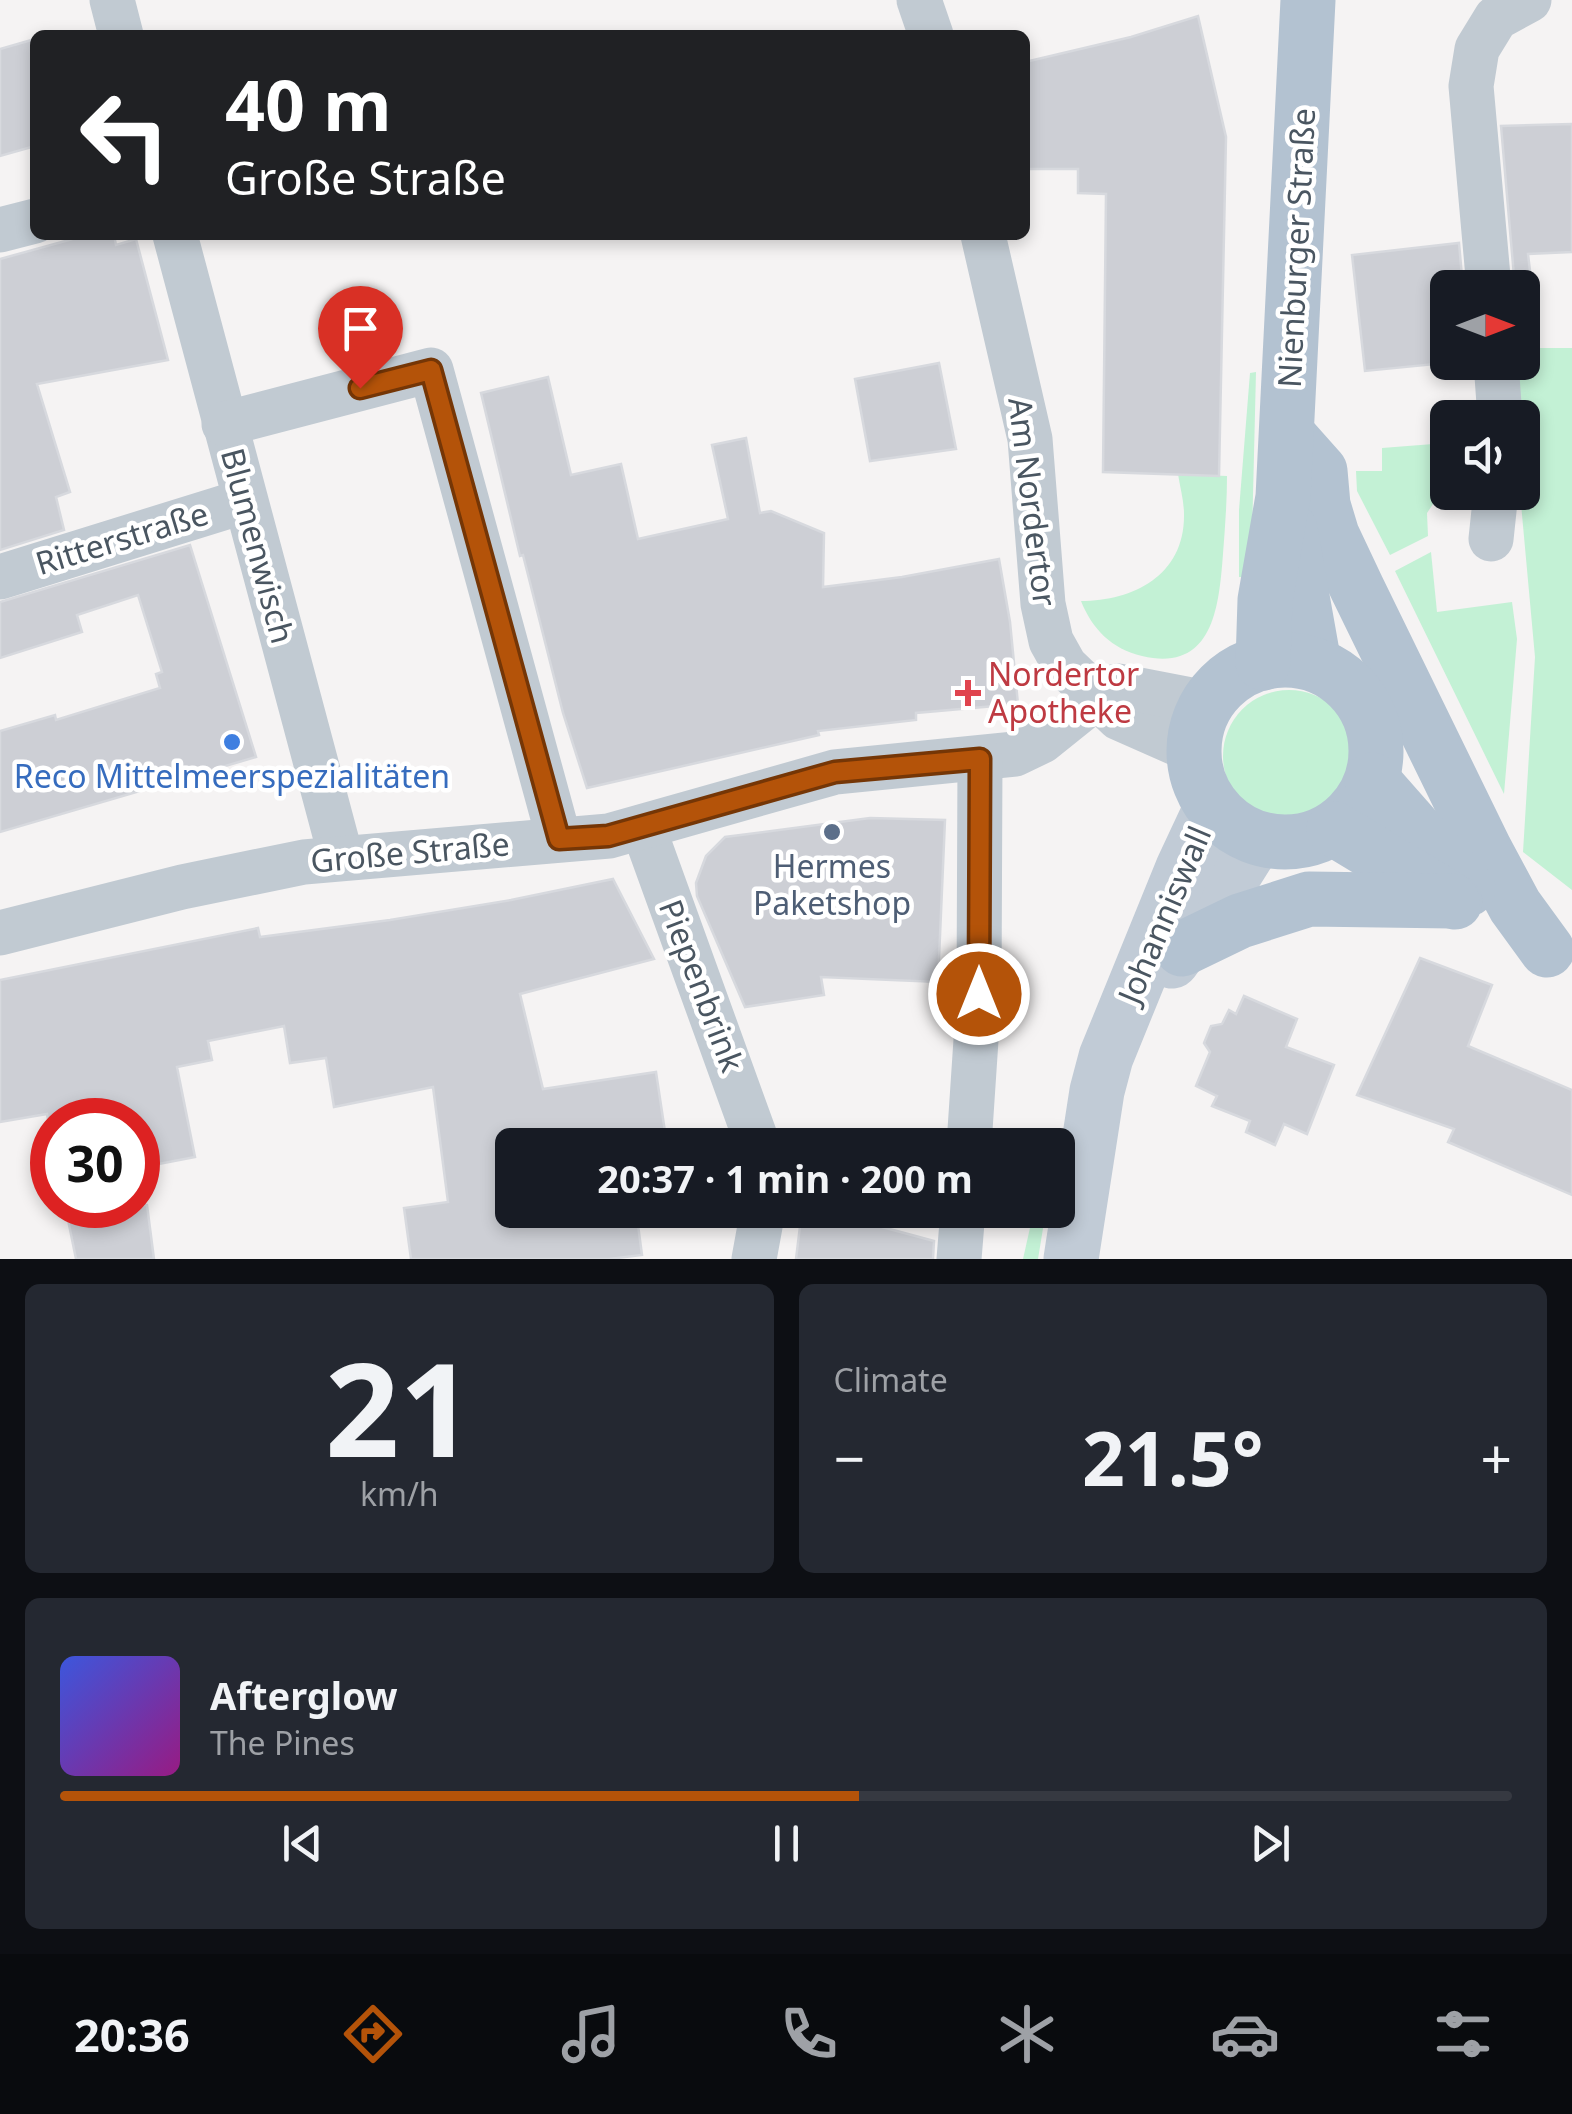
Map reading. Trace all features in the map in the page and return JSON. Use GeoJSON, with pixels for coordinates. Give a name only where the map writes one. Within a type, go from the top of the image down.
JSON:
{"type":"FeatureCollection","features":[{"type":"Feature","properties":{"kind":"main road","name":"Nienburger Straße"},"geometry":{"type":"LineString","coordinates":[[1288,663],[1265,600],[1284,497],[1308,0]]}},
{"type":"Feature","properties":{"kind":"main road"},"geometry":{"type":"LineString","coordinates":[[1287,434],[1320,471],[1323,505],[1332,535],[1485,850],[1515,906],[1560,958]]}},
{"type":"Feature","properties":{"kind":"main road"},"geometry":{"type":"LineString","coordinates":[[1288,663],[1346,683],[1368,711],[1376,745],[1372,780],[1357,808],[1334,828],[1304,841],[1288,843],[1257,838],[1239,830],[1212,806],[1199,780],[1201,727],[1237,673],[1288,663]]}},
{"type":"Feature","properties":{"kind":"main road"},"geometry":{"type":"LineString","coordinates":[[1372,780],[1468,906]]}},
{"type":"Feature","properties":{"kind":"main road","name":"Johanniswall"},"geometry":{"type":"LineString","coordinates":[[1072,1259],[1097,1091],[1118,1024],[1212,806]]}},
{"type":"Feature","properties":{"kind":"main road"},"geometry":{"type":"LineString","coordinates":[[1334,828],[1560,958]]}},
{"type":"Feature","properties":{"kind":"main road","name":"Johanniswall"},"geometry":{"type":"LineString","coordinates":[[1118,1024],[1182,949],[1257,838]]}},
{"type":"Feature","properties":{"kind":"main road"},"geometry":{"type":"LineString","coordinates":[[1182,949],[1240,921],[1308,899],[1468,906]]}},
{"type":"Feature","properties":{"kind":"street"},"geometry":{"type":"LineString","coordinates":[[112,0],[120,30]]}},
{"type":"Feature","properties":{"kind":"street"},"geometry":{"type":"LineString","coordinates":[[920,0],[929,30]]}},
{"type":"Feature","properties":{"kind":"street"},"geometry":{"type":"LineString","coordinates":[[1487,270],[1471,86],[1477,49],[1496,18],[1528,0]]}},
{"type":"Feature","properties":{"kind":"street"},"geometry":{"type":"LineString","coordinates":[[0,230],[30,222]]}},
{"type":"Feature","properties":{"kind":"street","name":"Blumenwisch"},"geometry":{"type":"LineString","coordinates":[[176,240],[341,857]]}},
{"type":"Feature","properties":{"kind":"street","name":"Am Nordertor"},"geometry":{"type":"LineString","coordinates":[[984,240],[1030,439],[1040,570],[1051,641],[1066,666],[1098,694]]}},
{"type":"Feature","properties":{"kind":"street"},"geometry":{"type":"LineString","coordinates":[[224,424],[431,370],[559,839]]}},
{"type":"Feature","properties":{"kind":"street","name":"Ritterstraße"},"geometry":{"type":"LineString","coordinates":[[0,577],[245,501]]}},
{"type":"Feature","properties":{"kind":"street"},"geometry":{"type":"LineString","coordinates":[[1492,540],[1494,510]]}},
{"type":"Feature","properties":{"kind":"street"},"geometry":{"type":"LineString","coordinates":[[1098,694],[1118,686],[1201,727]]}},
{"type":"Feature","properties":{"kind":"street","name":"Große Straße"},"geometry":{"type":"LineString","coordinates":[[0,934],[182,886],[341,857],[608,836],[835,772],[980,759],[1028,749],[1065,724],[1098,694]]}},
{"type":"Feature","properties":{"kind":"street"},"geometry":{"type":"LineString","coordinates":[[970,1128],[979,994],[980,759]]}},
{"type":"Feature","properties":{"kind":"street","name":"Piepenbrink"},"geometry":{"type":"LineString","coordinates":[[643,827],[752,1128]]}},
{"type":"Feature","properties":{"kind":"street"},"geometry":{"type":"LineString","coordinates":[[754,1259],[760,1228]]}},
{"type":"Feature","properties":{"kind":"street"},"geometry":{"type":"LineString","coordinates":[[958,1259],[962,1228]]}},
{"type":"Feature","properties":{"kind":"green space"},"geometry":{"type":"Polygon","coordinates":[[[1540,348],[1572,348],[1572,890],[1523,852],[1535,657],[1522,510],[1540,510],[1540,400],[1511,400],[1509,380],[1540,380],[1540,348]]]}},
{"type":"Feature","properties":{"kind":"green space"},"geometry":{"type":"Polygon","coordinates":[[[1256,372],[1251,578],[1239,577],[1239,510],[1250,373],[1256,372]]]}},
{"type":"Feature","properties":{"kind":"green space"},"geometry":{"type":"Polygon","coordinates":[[[1430,444],[1428,536],[1390,555],[1357,491],[1356,471],[1382,471],[1382,448],[1430,444]]]}},
{"type":"Feature","properties":{"kind":"green space"},"geometry":{"type":"Polygon","coordinates":[[[1178,474],[1227,476],[1219,594],[1208,630],[1198,645],[1166,659],[1142,656],[1104,636],[1081,601],[1137,590],[1166,568],[1182,535],[1184,509],[1178,474]]]}},
{"type":"Feature","properties":{"kind":"green space"},"geometry":{"type":"Polygon","coordinates":[[[1431,552],[1437,612],[1512,602],[1517,639],[1504,794],[1395,571],[1431,552]]]}},
{"type":"Feature","properties":{"kind":"green space"},"geometry":{"type":"Polygon","coordinates":[[[1289,690],[1314,695],[1336,709],[1350,731],[1355,756],[1350,781],[1336,803],[1314,817],[1289,822],[1264,817],[1242,803],[1228,781],[1223,756],[1228,731],[1242,709],[1264,695],[1289,690]]]}},
{"type":"Feature","properties":{"kind":"green space"},"geometry":{"type":"Polygon","coordinates":[[[1030,1228],[1043,1228],[1038,1259],[1023,1259],[1030,1228]]]}},
{"type":"Feature","properties":{"kind":"building"},"geometry":{"type":"Polygon","coordinates":[[[1198,16],[1226,137],[1219,476],[1103,472],[1106,194],[1078,193],[1078,169],[1030,169],[1030,61],[1131,37],[1198,16]]]}},
{"type":"Feature","properties":{"kind":"building"},"geometry":{"type":"Polygon","coordinates":[[[30,40],[30,147],[0,156],[0,49],[30,40]]]}},
{"type":"Feature","properties":{"kind":"building"},"geometry":{"type":"Polygon","coordinates":[[[1572,124],[1572,252],[1528,254],[1530,270],[1513,270],[1501,126],[1572,124]]]}},
{"type":"Feature","properties":{"kind":"building"},"geometry":{"type":"Polygon","coordinates":[[[69,240],[115,240],[116,245],[136,240],[168,360],[37,384],[70,492],[56,497],[64,530],[0,550],[0,259],[69,240]]]}},
{"type":"Feature","properties":{"kind":"building"},"geometry":{"type":"Polygon","coordinates":[[[1459,243],[1461,270],[1430,270],[1430,365],[1365,371],[1352,255],[1459,243]]]}},
{"type":"Feature","properties":{"kind":"building"},"geometry":{"type":"Polygon","coordinates":[[[939,363],[956,449],[870,461],[855,379],[939,363]]]}},
{"type":"Feature","properties":{"kind":"building"},"geometry":{"type":"Polygon","coordinates":[[[548,377],[571,475],[621,464],[638,539],[728,519],[712,445],[746,438],[760,513],[771,511],[824,533],[823,587],[999,559],[1018,704],[916,713],[916,720],[818,731],[819,735],[587,788],[563,713],[523,555],[520,556],[481,393],[548,377]]]}},
{"type":"Feature","properties":{"kind":"building"},"geometry":{"type":"Polygon","coordinates":[[[190,545],[256,757],[0,832],[0,731],[55,715],[56,720],[160,688],[156,674],[162,672],[138,595],[77,615],[82,632],[0,658],[0,602],[190,545]]]}},
{"type":"Feature","properties":{"kind":"building"},"geometry":{"type":"Polygon","coordinates":[[[870,818],[945,820],[938,982],[821,977],[824,995],[745,1007],[697,896],[696,883],[706,856],[725,837],[870,818]]]}},
{"type":"Feature","properties":{"kind":"building"},"geometry":{"type":"Polygon","coordinates":[[[613,879],[654,959],[520,994],[543,1089],[656,1072],[664,1128],[495,1128],[495,1228],[638,1228],[642,1255],[609,1259],[411,1259],[404,1208],[448,1202],[433,1087],[334,1107],[326,1058],[290,1063],[284,1026],[208,1041],[212,1060],[177,1067],[195,1157],[160,1164],[160,1098],[30,1098],[30,1117],[0,1122],[0,980],[258,928],[260,937],[511,900],[613,879]]]}},
{"type":"Feature","properties":{"kind":"building"},"geometry":{"type":"Polygon","coordinates":[[[1420,958],[1492,985],[1468,1046],[1572,1090],[1572,1195],[1448,1142],[1454,1129],[1357,1095],[1420,958]]]}},
{"type":"Feature","properties":{"kind":"building"},"geometry":{"type":"Polygon","coordinates":[[[1244,996],[1297,1019],[1286,1047],[1334,1065],[1307,1134],[1284,1124],[1275,1145],[1246,1132],[1250,1121],[1212,1106],[1217,1096],[1196,1086],[1210,1052],[1204,1043],[1211,1026],[1222,1024],[1229,1010],[1236,1014],[1244,996]]]}},
{"type":"Feature","properties":{"kind":"building"},"geometry":{"type":"Polygon","coordinates":[[[70,1228],[150,1228],[154,1259],[76,1259],[70,1228]]]}},
{"type":"Feature","properties":{"kind":"building"},"geometry":{"type":"Polygon","coordinates":[[[800,1228],[886,1228],[934,1241],[933,1259],[796,1259],[800,1228]]]}},
{"type":"Feature","properties":{"kind":"place","name":"Nordertor Apotheke"},"geometry":{"type":"Point","coordinates":[968,693]}},
{"type":"Feature","properties":{"kind":"place","name":"Reco Mittelmeerspezialitäten"},"geometry":{"type":"Point","coordinates":[232,742]}},
{"type":"Feature","properties":{"kind":"place","name":"Hermes Paketshop"},"geometry":{"type":"Point","coordinates":[832,832]}},
{"type":"Feature","properties":{"kind":"route"},"geometry":{"type":"LineString","coordinates":[[360,388],[431,370],[559,839],[608,836],[835,772],[980,759],[979,994]]}}]}
